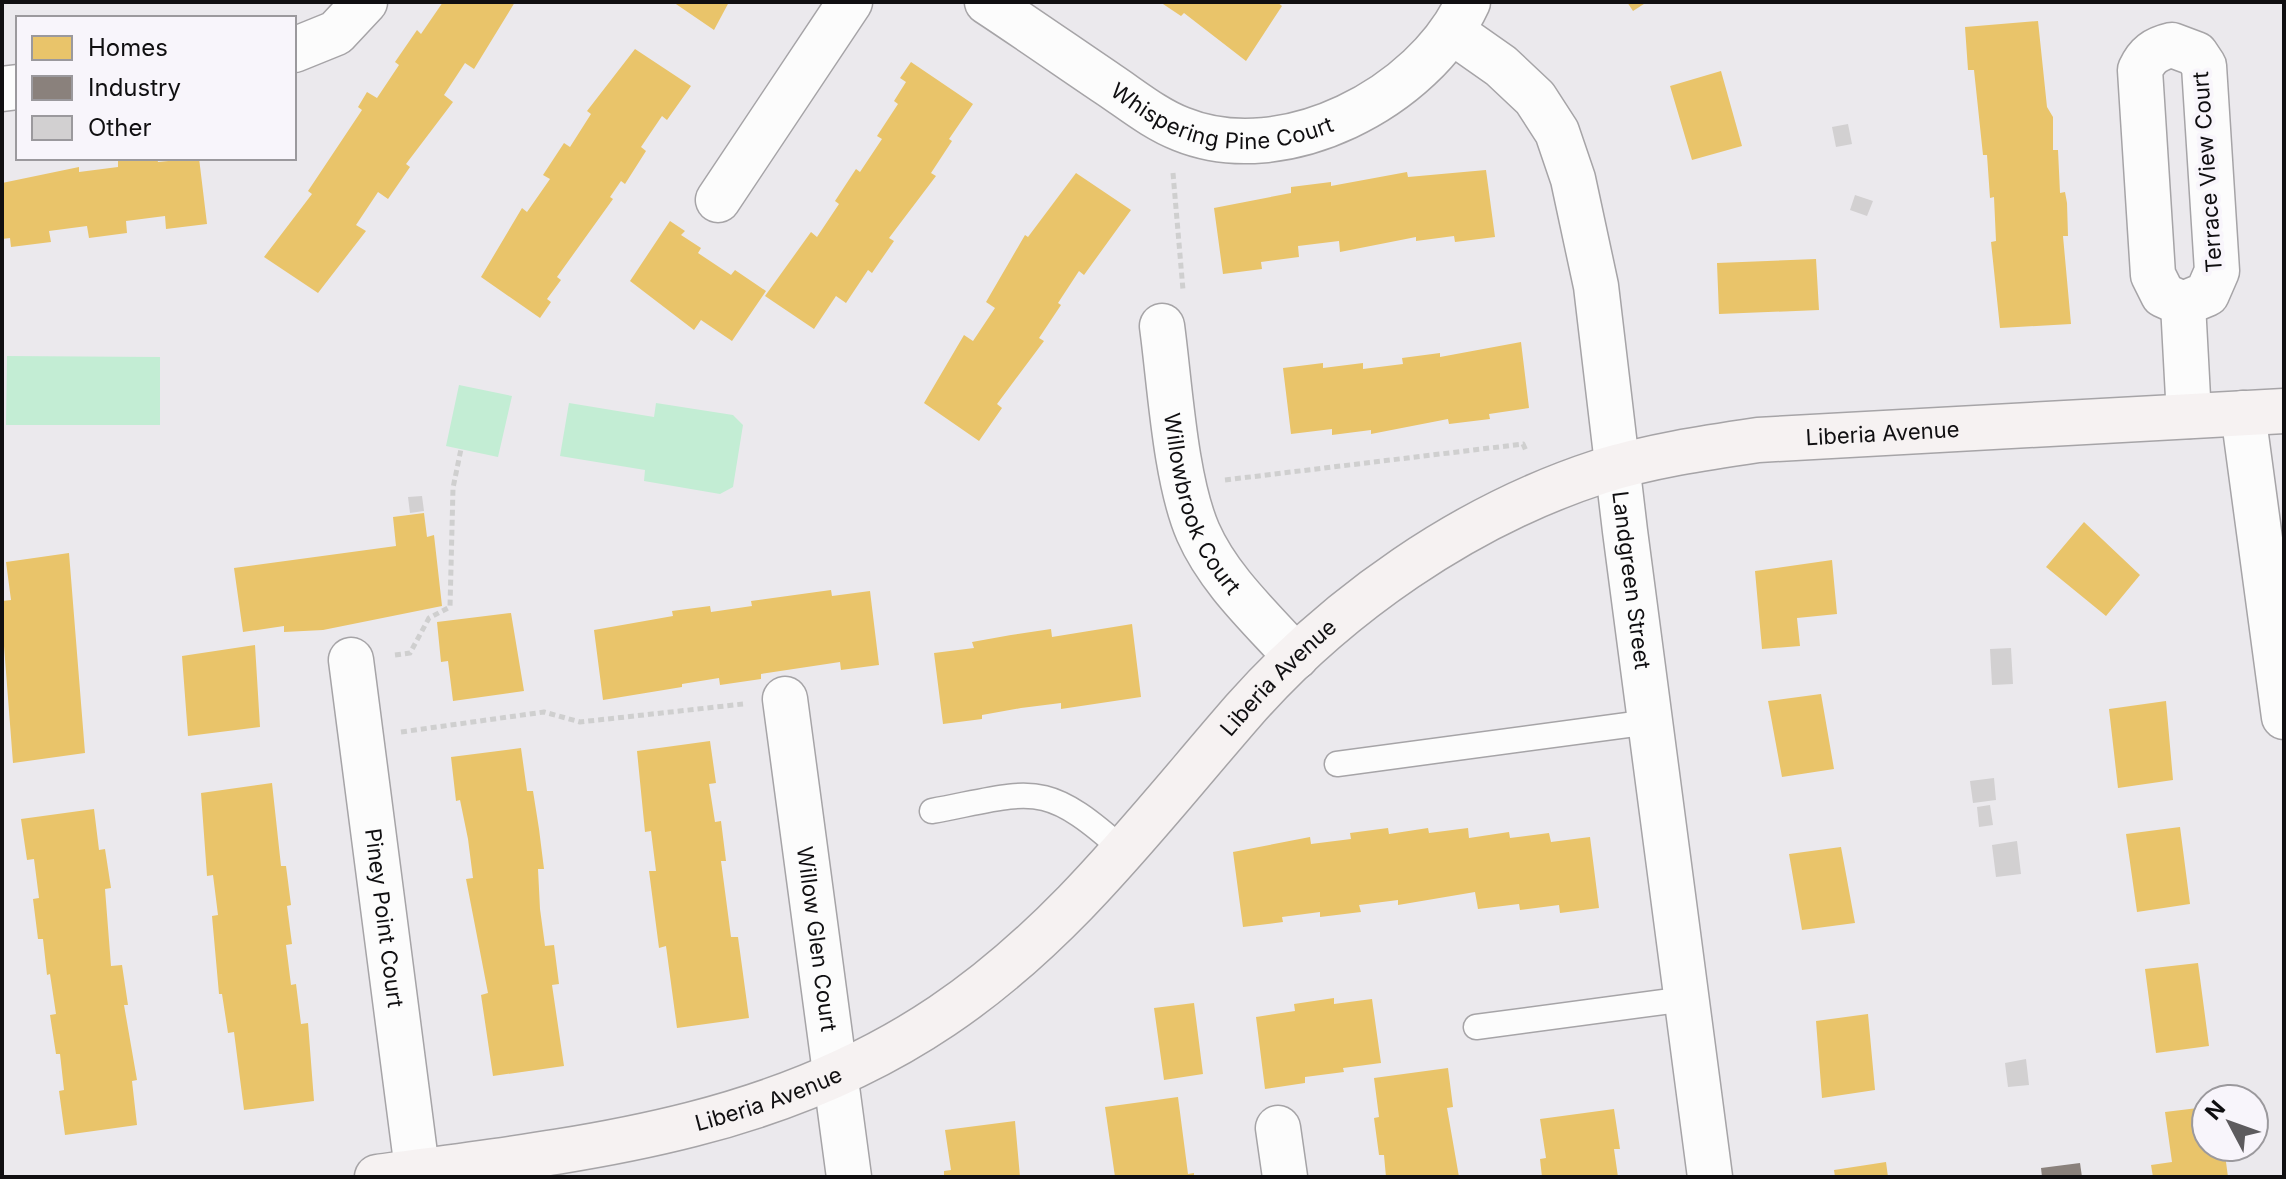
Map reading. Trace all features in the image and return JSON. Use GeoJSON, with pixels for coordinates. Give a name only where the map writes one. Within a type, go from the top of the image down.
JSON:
{"type":"FeatureCollection","features":[{"type":"Feature","properties":{"kind":"main road","name":"Liberia Avenue"},"geometry":{"type":"LineString","coordinates":[[404,1175],[585,1150],[682,1130],[768,1104],[836,1075],[939,1018],[1006,970],[1077,904],[1245,709],[1296,657],[1358,603],[1440,547],[1546,493],[1617,467],[1686,450],[1758,440],[2264,412]]}},
{"type":"Feature","properties":{"kind":"street"},"geometry":{"type":"LineString","coordinates":[[296,49],[336,33],[365,2]]}},
{"type":"Feature","properties":{"kind":"street"},"geometry":{"type":"LineString","coordinates":[[718,200],[850,2]]}},
{"type":"Feature","properties":{"kind":"street","name":"Whispering Pine Court"},"geometry":{"type":"LineString","coordinates":[[987,2],[1161,120],[1190,132],[1228,140],[1273,139],[1312,131],[1365,108],[1411,75],[1461,17]]}},
{"type":"Feature","properties":{"kind":"street","name":"Landgreen Street"},"geometry":{"type":"LineString","coordinates":[[1461,17],[1501,66],[1535,98],[1557,132],[1573,179],[1596,286],[1710,1177]]}},
{"type":"Feature","properties":{"kind":"street","name":"Terrace View Court"},"geometry":{"type":"LineString","coordinates":[[2172,45],[2196,54],[2204,66],[2217,271],[2207,294],[2183,304],[2163,295],[2153,275],[2140,70],[2146,58],[2158,49],[2172,45]]}},
{"type":"Feature","properties":{"kind":"street"},"geometry":{"type":"LineString","coordinates":[[2183,304],[2189,416]]}},
{"type":"Feature","properties":{"kind":"street","name":"Willowbrook Court"},"geometry":{"type":"LineString","coordinates":[[1162,326],[1185,485],[1198,533],[1217,566],[1296,657]]}},
{"type":"Feature","properties":{"kind":"street"},"geometry":{"type":"LineString","coordinates":[[2264,412],[2284,717]]}},
{"type":"Feature","properties":{"kind":"street","name":"Piney Point Court"},"geometry":{"type":"LineString","coordinates":[[351,660],[404,1175]]}},
{"type":"Feature","properties":{"kind":"street","name":"Willow Glen Court"},"geometry":{"type":"LineString","coordinates":[[785,699],[849,1177]]}},
{"type":"Feature","properties":{"kind":"street"},"geometry":{"type":"LineString","coordinates":[[1278,1128],[1285,1177]]}},
{"type":"Feature","properties":{"kind":"lane"},"geometry":{"type":"LineString","coordinates":[[1337,764],[1650,722]]}},
{"type":"Feature","properties":{"kind":"lane"},"geometry":{"type":"LineString","coordinates":[[932,811],[1034,794],[1069,806],[1124,851]]}},
{"type":"Feature","properties":{"kind":"lane"},"geometry":{"type":"LineString","coordinates":[[1476,1027],[1686,999]]}},
{"type":"Feature","properties":{"kind":"path"},"geometry":{"type":"LineString","coordinates":[[1162,326],[1186,322],[1171,175],[1190,132]]}},
{"type":"Feature","properties":{"kind":"path"},"geometry":{"type":"LineString","coordinates":[[1185,485],[1523,444],[1546,493]]}},
{"type":"Feature","properties":{"kind":"path"},"geometry":{"type":"LineString","coordinates":[[351,660],[410,653],[429,618],[450,607],[453,488],[461,449]]}},
{"type":"Feature","properties":{"kind":"path"},"geometry":{"type":"LineString","coordinates":[[361,738],[544,712],[580,722],[785,699]]}},
{"type":"Feature","properties":{"kind":"green space"},"geometry":{"type":"Polygon","coordinates":[[[7,356],[160,357],[160,425],[6,425],[7,356]]]}},
{"type":"Feature","properties":{"kind":"green space"},"geometry":{"type":"Polygon","coordinates":[[[459,385],[512,396],[498,457],[446,446],[459,385]]]}},
{"type":"Feature","properties":{"kind":"green space"},"geometry":{"type":"Polygon","coordinates":[[[569,403],[654,417],[656,403],[733,415],[743,425],[733,487],[720,494],[644,481],[645,470],[560,456],[569,403]]]}},
{"type":"Feature","properties":{"kind":"building: Homes"},"geometry":{"type":"Polygon","coordinates":[[[443,2],[515,2],[474,69],[465,63],[444,95],[453,102],[406,164],[410,167],[388,199],[378,192],[356,225],[366,231],[318,293],[264,257],[312,194],[308,191],[362,110],[358,107],[367,92],[377,98],[399,65],[395,62],[417,30],[421,34],[443,2]]]}},
{"type":"Feature","properties":{"kind":"building: Homes"},"geometry":{"type":"Polygon","coordinates":[[[673,2],[729,2],[714,30],[673,2]]]}},
{"type":"Feature","properties":{"kind":"building: Homes"},"geometry":{"type":"Polygon","coordinates":[[[1160,2],[1277,2],[1282,6],[1246,61],[1184,13],[1181,16],[1160,2]]]}},
{"type":"Feature","properties":{"kind":"building: Homes"},"geometry":{"type":"Polygon","coordinates":[[[1627,2],[1647,2],[1633,11],[1627,2]]]}},
{"type":"Feature","properties":{"kind":"building: Homes"},"geometry":{"type":"Polygon","coordinates":[[[2038,21],[2047,107],[2053,117],[2053,150],[2058,150],[2060,193],[2065,192],[2067,203],[2068,236],[2063,236],[2071,324],[2000,328],[1991,242],[1996,241],[1994,197],[1990,198],[1987,155],[1983,155],[1974,70],[1968,70],[1965,27],[2038,21]]]}},
{"type":"Feature","properties":{"kind":"building: Homes"},"geometry":{"type":"Polygon","coordinates":[[[635,49],[691,86],[667,120],[662,116],[641,147],[646,151],[625,184],[621,181],[610,197],[613,199],[557,277],[561,280],[547,299],[551,302],[540,318],[481,277],[522,208],[527,212],[550,179],[543,175],[564,143],[570,147],[591,114],[587,111],[635,49]]]}},
{"type":"Feature","properties":{"kind":"building: Homes"},"geometry":{"type":"Polygon","coordinates":[[[911,62],[973,104],[931,173],[936,176],[889,238],[894,241],[872,273],[868,270],[846,303],[836,296],[814,329],[765,296],[811,232],[817,237],[839,204],[835,201],[856,169],[860,172],[882,139],[877,136],[898,104],[894,101],[906,82],[900,78],[911,62]]]}},
{"type":"Feature","properties":{"kind":"building: Homes"},"geometry":{"type":"Polygon","coordinates":[[[1721,71],[1742,146],[1692,160],[1670,86],[1721,71]]]}},
{"type":"Feature","properties":{"kind":"building: Homes"},"geometry":{"type":"Polygon","coordinates":[[[199,160],[207,224],[166,229],[165,216],[126,221],[127,233],[89,238],[87,226],[49,231],[51,242],[11,247],[10,238],[2,239],[2,183],[79,167],[79,172],[118,167],[118,161],[199,160]]]}},
{"type":"Feature","properties":{"kind":"building: Homes"},"geometry":{"type":"Polygon","coordinates":[[[1486,170],[1495,237],[1455,242],[1454,236],[1416,241],[1416,237],[1340,252],[1339,241],[1298,246],[1299,257],[1261,262],[1262,269],[1223,274],[1214,208],[1291,193],[1291,187],[1331,182],[1331,186],[1407,172],[1408,177],[1486,170]]]}},
{"type":"Feature","properties":{"kind":"building: Homes"},"geometry":{"type":"Polygon","coordinates":[[[1076,173],[1131,210],[1084,275],[1079,271],[1039,338],[1044,341],[997,404],[1002,408],[979,441],[924,403],[964,335],[973,341],[995,308],[986,302],[1025,235],[1028,237],[1076,173]]]}},
{"type":"Feature","properties":{"kind":"building: Homes"},"geometry":{"type":"Polygon","coordinates":[[[670,221],[685,231],[681,235],[701,248],[698,253],[731,275],[735,270],[766,291],[732,341],[701,320],[694,330],[630,281],[670,221]]]}},
{"type":"Feature","properties":{"kind":"building: Homes"},"geometry":{"type":"Polygon","coordinates":[[[1816,259],[1819,310],[1719,314],[1717,263],[1816,259]]]}},
{"type":"Feature","properties":{"kind":"building: Homes"},"geometry":{"type":"Polygon","coordinates":[[[1521,342],[1529,408],[1489,414],[1490,419],[1449,424],[1448,419],[1371,434],[1371,430],[1332,435],[1332,429],[1291,434],[1283,368],[1323,363],[1323,368],[1363,363],[1363,369],[1403,364],[1402,358],[1440,353],[1440,357],[1521,342]]]}},
{"type":"Feature","properties":{"kind":"building: Homes"},"geometry":{"type":"Polygon","coordinates":[[[424,513],[427,537],[434,535],[442,606],[323,630],[284,632],[284,626],[243,632],[234,568],[396,546],[393,517],[424,513]]]}},
{"type":"Feature","properties":{"kind":"building: Homes"},"geometry":{"type":"Polygon","coordinates":[[[2084,522],[2140,575],[2106,616],[2046,567],[2084,522]]]}},
{"type":"Feature","properties":{"kind":"building: Homes"},"geometry":{"type":"Polygon","coordinates":[[[69,553],[85,753],[13,763],[2,620],[2,601],[11,600],[6,562],[69,553]]]}},
{"type":"Feature","properties":{"kind":"building: Homes"},"geometry":{"type":"Polygon","coordinates":[[[1832,560],[1837,614],[1797,618],[1800,646],[1762,649],[1755,571],[1832,560]]]}},
{"type":"Feature","properties":{"kind":"building: Homes"},"geometry":{"type":"Polygon","coordinates":[[[831,590],[832,596],[870,591],[879,665],[841,670],[840,662],[761,674],[761,679],[720,685],[719,678],[603,700],[594,630],[673,616],[672,611],[710,606],[711,612],[752,606],[751,601],[831,590]]]}},
{"type":"Feature","properties":{"kind":"building: Homes"},"geometry":{"type":"Polygon","coordinates":[[[511,613],[524,691],[453,701],[448,661],[441,662],[437,622],[511,613]]]}},
{"type":"Feature","properties":{"kind":"building: Homes"},"geometry":{"type":"Polygon","coordinates":[[[1132,624],[1141,697],[1061,709],[1061,703],[1021,708],[982,715],[982,719],[943,724],[934,653],[974,648],[972,642],[1051,629],[1052,637],[1132,624]]]}},
{"type":"Feature","properties":{"kind":"building: Homes"},"geometry":{"type":"Polygon","coordinates":[[[255,645],[260,727],[188,736],[182,656],[255,645]]]}},
{"type":"Feature","properties":{"kind":"building: Homes"},"geometry":{"type":"Polygon","coordinates":[[[1821,694],[1834,769],[1782,777],[1768,701],[1821,694]]]}},
{"type":"Feature","properties":{"kind":"building: Homes"},"geometry":{"type":"Polygon","coordinates":[[[2166,701],[2173,780],[2118,788],[2109,709],[2166,701]]]}},
{"type":"Feature","properties":{"kind":"building: Homes"},"geometry":{"type":"Polygon","coordinates":[[[710,741],[716,783],[709,784],[715,822],[721,821],[726,861],[721,861],[731,937],[738,937],[749,1018],[677,1028],[666,946],[659,948],[649,871],[656,871],[651,831],[645,832],[637,751],[710,741]]]}},
{"type":"Feature","properties":{"kind":"building: Homes"},"geometry":{"type":"Polygon","coordinates":[[[521,748],[527,791],[533,791],[539,829],[544,869],[538,869],[540,909],[545,946],[554,945],[559,984],[552,985],[564,1066],[493,1076],[481,995],[488,993],[466,879],[473,878],[468,839],[460,800],[456,801],[451,757],[521,748]]]}},
{"type":"Feature","properties":{"kind":"building: Homes"},"geometry":{"type":"Polygon","coordinates":[[[272,783],[281,866],[286,866],[291,905],[287,906],[292,944],[286,945],[291,985],[296,984],[301,1024],[308,1023],[314,1101],[244,1110],[234,1032],[228,1033],[222,994],[219,994],[212,916],[218,915],[213,875],[207,876],[201,793],[272,783]]]}},
{"type":"Feature","properties":{"kind":"building: Homes"},"geometry":{"type":"Polygon","coordinates":[[[94,809],[99,850],[105,849],[111,888],[105,889],[111,966],[122,965],[128,1005],[124,1005],[137,1080],[132,1081],[137,1125],[65,1135],[59,1091],[64,1090],[60,1054],[56,1054],[50,1015],[56,1014],[43,939],[38,939],[33,899],[39,898],[34,859],[27,860],[21,819],[94,809]]]}},
{"type":"Feature","properties":{"kind":"building: Homes"},"geometry":{"type":"Polygon","coordinates":[[[2180,827],[2190,904],[2137,912],[2126,834],[2180,827]]]}},
{"type":"Feature","properties":{"kind":"building: Homes"},"geometry":{"type":"Polygon","coordinates":[[[1388,828],[1389,834],[1428,828],[1429,833],[1468,828],[1469,838],[1509,832],[1510,838],[1549,833],[1551,842],[1590,837],[1599,908],[1560,913],[1559,905],[1520,910],[1519,904],[1478,909],[1475,892],[1398,905],[1398,900],[1359,905],[1361,912],[1320,917],[1320,912],[1282,917],[1283,922],[1243,927],[1233,852],[1310,837],[1311,844],[1351,839],[1350,833],[1388,828]]]}},
{"type":"Feature","properties":{"kind":"building: Homes"},"geometry":{"type":"Polygon","coordinates":[[[1841,847],[1855,923],[1802,930],[1789,854],[1841,847]]]}},
{"type":"Feature","properties":{"kind":"building: Homes"},"geometry":{"type":"Polygon","coordinates":[[[2198,963],[2209,1046],[2156,1053],[2145,969],[2198,963]]]}},
{"type":"Feature","properties":{"kind":"building: Homes"},"geometry":{"type":"Polygon","coordinates":[[[1334,998],[1334,1004],[1372,999],[1381,1063],[1343,1068],[1344,1072],[1305,1077],[1305,1083],[1265,1089],[1256,1017],[1295,1011],[1294,1004],[1334,998]]]}},
{"type":"Feature","properties":{"kind":"building: Homes"},"geometry":{"type":"Polygon","coordinates":[[[1194,1003],[1203,1074],[1164,1080],[1154,1008],[1194,1003]]]}},
{"type":"Feature","properties":{"kind":"building: Homes"},"geometry":{"type":"Polygon","coordinates":[[[1868,1014],[1875,1090],[1822,1098],[1816,1021],[1868,1014]]]}},
{"type":"Feature","properties":{"kind":"building: Homes"},"geometry":{"type":"Polygon","coordinates":[[[1448,1068],[1453,1107],[1447,1108],[1459,1177],[1386,1177],[1384,1155],[1379,1155],[1374,1118],[1379,1117],[1374,1078],[1448,1068]]]}},
{"type":"Feature","properties":{"kind":"building: Homes"},"geometry":{"type":"Polygon","coordinates":[[[1178,1097],[1188,1174],[1194,1173],[1194,1177],[1115,1177],[1105,1107],[1178,1097]]]}},
{"type":"Feature","properties":{"kind":"building: Homes"},"geometry":{"type":"Polygon","coordinates":[[[1614,1109],[1620,1149],[1614,1149],[1618,1177],[1542,1177],[1540,1159],[1546,1158],[1540,1119],[1614,1109]]]}},
{"type":"Feature","properties":{"kind":"building: Homes"},"geometry":{"type":"Polygon","coordinates":[[[2190,1109],[2190,1163],[2226,1163],[2228,1177],[2153,1177],[2151,1165],[2172,1162],[2165,1112],[2190,1109]]]}},
{"type":"Feature","properties":{"kind":"building: Homes"},"geometry":{"type":"Polygon","coordinates":[[[1015,1121],[1020,1177],[944,1177],[944,1171],[951,1170],[945,1130],[1015,1121]]]}},
{"type":"Feature","properties":{"kind":"building: Homes"},"geometry":{"type":"Polygon","coordinates":[[[1886,1162],[1888,1177],[1835,1177],[1834,1170],[1886,1162]]]}},
{"type":"Feature","properties":{"kind":"building: Industry"},"geometry":{"type":"Polygon","coordinates":[[[2080,1163],[2082,1177],[2042,1177],[2041,1168],[2080,1163]]]}},
{"type":"Feature","properties":{"kind":"building: Other"},"geometry":{"type":"Polygon","coordinates":[[[1848,124],[1852,144],[1836,147],[1832,127],[1848,124]]]}},
{"type":"Feature","properties":{"kind":"building: Other"},"geometry":{"type":"Polygon","coordinates":[[[1855,195],[1873,201],[1867,216],[1850,210],[1855,195]]]}},
{"type":"Feature","properties":{"kind":"building: Other"},"geometry":{"type":"Polygon","coordinates":[[[422,496],[424,511],[410,513],[408,497],[422,496]]]}},
{"type":"Feature","properties":{"kind":"building: Other"},"geometry":{"type":"Polygon","coordinates":[[[2011,648],[2013,684],[1992,685],[1990,649],[2011,648]]]}},
{"type":"Feature","properties":{"kind":"building: Other"},"geometry":{"type":"Polygon","coordinates":[[[1994,778],[1996,800],[1973,803],[1970,781],[1994,778]]]}},
{"type":"Feature","properties":{"kind":"building: Other"},"geometry":{"type":"Polygon","coordinates":[[[1990,805],[1993,825],[1979,827],[1977,807],[1990,805]]]}},
{"type":"Feature","properties":{"kind":"building: Other"},"geometry":{"type":"Polygon","coordinates":[[[2017,841],[2021,874],[1996,877],[1992,845],[2017,841]]]}},
{"type":"Feature","properties":{"kind":"building: Other"},"geometry":{"type":"Polygon","coordinates":[[[2026,1059],[2029,1085],[2008,1087],[2005,1063],[2026,1059]]]}}]}
